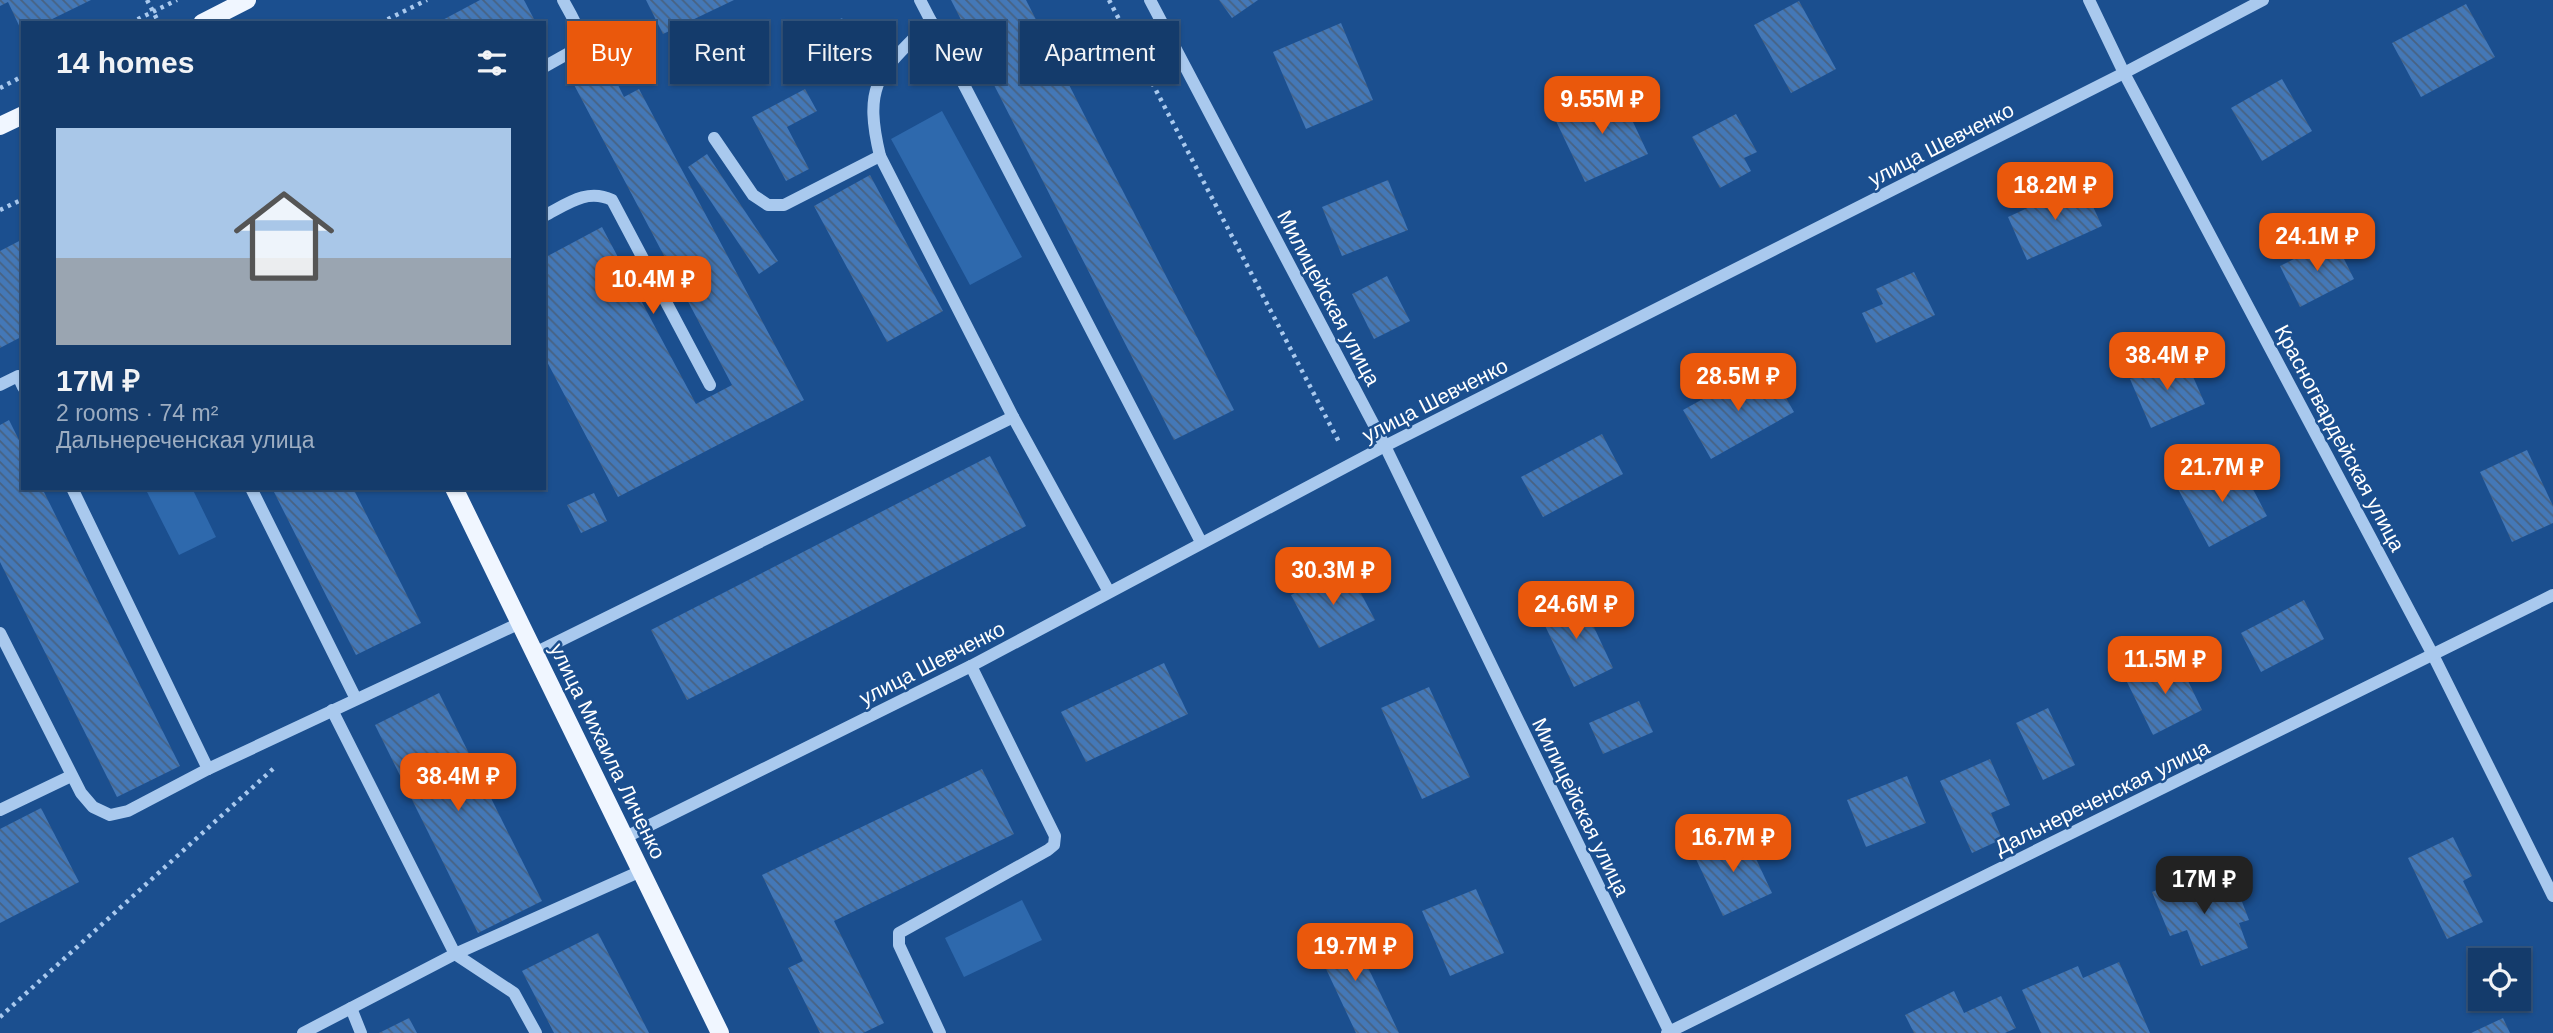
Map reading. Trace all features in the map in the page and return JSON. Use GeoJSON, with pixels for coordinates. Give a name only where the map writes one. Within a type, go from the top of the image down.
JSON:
{"type":"FeatureCollection","features":[{"type":"Feature","properties":{"kind":"main road"},"geometry":{"type":"LineString","coordinates":[[211,15],[247,0]]}},
{"type":"Feature","properties":{"kind":"main road"},"geometry":{"type":"LineString","coordinates":[[0,126],[21,115]]}},
{"type":"Feature","properties":{"kind":"main road","name":"улица Михаила Личенко"},"geometry":{"type":"LineString","coordinates":[[455,490],[720,1033]]}},
{"type":"Feature","properties":{"kind":"street"},"geometry":{"type":"LineString","coordinates":[[546,66],[576,49],[579,44],[579,34],[564,0]]}},
{"type":"Feature","properties":{"kind":"street"},"geometry":{"type":"LineString","coordinates":[[920,0],[931,21]]}},
{"type":"Feature","properties":{"kind":"street","name":"Милицейская улица"},"geometry":{"type":"LineString","coordinates":[[1150,0],[1385,446],[1669,1033]]}},
{"type":"Feature","properties":{"kind":"street","name":"Красногвардейская улица"},"geometry":{"type":"LineString","coordinates":[[2089,0],[2124,73],[2433,655],[2553,896]]}},
{"type":"Feature","properties":{"kind":"street","name":"улица Шевченко"},"geometry":{"type":"LineString","coordinates":[[626,837],[971,666],[1385,446],[2124,73],[2263,0]]}},
{"type":"Feature","properties":{"kind":"street"},"geometry":{"type":"LineString","coordinates":[[910,43],[876,85],[872,102],[880,156],[1013,417],[1109,592]]}},
{"type":"Feature","properties":{"kind":"street"},"geometry":{"type":"LineString","coordinates":[[964,84],[1201,542]]}},
{"type":"Feature","properties":{"kind":"street"},"geometry":{"type":"LineString","coordinates":[[714,138],[753,195],[768,205],[784,205],[880,156]]}},
{"type":"Feature","properties":{"kind":"street"},"geometry":{"type":"LineString","coordinates":[[546,213],[584,196],[599,194],[612,200],[710,385]]}},
{"type":"Feature","properties":{"kind":"street"},"geometry":{"type":"LineString","coordinates":[[0,385],[21,379]]}},
{"type":"Feature","properties":{"kind":"street"},"geometry":{"type":"LineString","coordinates":[[535,653],[1013,417]]}},
{"type":"Feature","properties":{"kind":"street"},"geometry":{"type":"LineString","coordinates":[[73,490],[208,769]]}},
{"type":"Feature","properties":{"kind":"street"},"geometry":{"type":"LineString","coordinates":[[252,490],[356,699]]}},
{"type":"Feature","properties":{"kind":"street","name":"Дальнереченская улица"},"geometry":{"type":"LineString","coordinates":[[1669,1033],[2553,595]]}},
{"type":"Feature","properties":{"kind":"street"},"geometry":{"type":"LineString","coordinates":[[0,633],[71,776],[93,807],[110,815],[128,811],[208,769],[520,623]]}},
{"type":"Feature","properties":{"kind":"street"},"geometry":{"type":"LineString","coordinates":[[940,1033],[899,944],[899,933],[1048,850],[1054,845],[1055,836],[971,666]]}},
{"type":"Feature","properties":{"kind":"street"},"geometry":{"type":"LineString","coordinates":[[332,710],[455,954],[514,993],[536,1033]]}},
{"type":"Feature","properties":{"kind":"street"},"geometry":{"type":"LineString","coordinates":[[0,810],[71,776]]}},
{"type":"Feature","properties":{"kind":"street"},"geometry":{"type":"LineString","coordinates":[[303,1033],[455,954],[641,872]]}},
{"type":"Feature","properties":{"kind":"street"},"geometry":{"type":"LineString","coordinates":[[351,1008],[362,1033]]}},
{"type":"Feature","properties":{"kind":"path"},"geometry":{"type":"LineString","coordinates":[[147,0],[158,21]]}},
{"type":"Feature","properties":{"kind":"path"},"geometry":{"type":"LineString","coordinates":[[134,21],[177,0]]}},
{"type":"Feature","properties":{"kind":"path"},"geometry":{"type":"LineString","coordinates":[[384,21],[427,0]]}},
{"type":"Feature","properties":{"kind":"path"},"geometry":{"type":"LineString","coordinates":[[1110,0],[1351,465]]}},
{"type":"Feature","properties":{"kind":"path"},"geometry":{"type":"LineString","coordinates":[[0,88],[21,77]]}},
{"type":"Feature","properties":{"kind":"path"},"geometry":{"type":"LineString","coordinates":[[0,211],[21,200]]}},
{"type":"Feature","properties":{"kind":"path"},"geometry":{"type":"LineString","coordinates":[[0,1017],[283,759]]}},
{"type":"Feature","properties":{"kind":"shaded area"},"geometry":{"type":"Polygon","coordinates":[[[942,111],[1022,257],[970,285],[891,139],[942,111]]]}},
{"type":"Feature","properties":{"kind":"shaded area"},"geometry":{"type":"Polygon","coordinates":[[[146,490],[193,490],[216,537],[179,555],[146,490]]]}},
{"type":"Feature","properties":{"kind":"shaded area"},"geometry":{"type":"Polygon","coordinates":[[[1022,900],[1042,940],[964,977],[945,938],[1022,900]]]}},
{"type":"Feature","properties":{"kind":"building"},"geometry":{"type":"Polygon","coordinates":[[[0,0],[91,0],[48,21],[21,21],[21,30],[8,2],[0,6],[0,0]]]}},
{"type":"Feature","properties":{"kind":"building"},"geometry":{"type":"Polygon","coordinates":[[[480,0],[524,0],[535,21],[441,21],[480,0]]]}},
{"type":"Feature","properties":{"kind":"building"},"geometry":{"type":"Polygon","coordinates":[[[646,0],[734,0],[690,21],[670,21],[670,31],[663,34],[646,0]]]}},
{"type":"Feature","properties":{"kind":"building"},"geometry":{"type":"Polygon","coordinates":[[[951,0],[1026,0],[1037,21],[1020,21],[1020,84],[1069,84],[1234,410],[1174,440],[994,84],[1006,84],[1006,21],[962,21],[951,0]]]}},
{"type":"Feature","properties":{"kind":"building"},"geometry":{"type":"Polygon","coordinates":[[[1219,0],[1258,0],[1232,18],[1219,0]]]}},
{"type":"Feature","properties":{"kind":"building"},"geometry":{"type":"Polygon","coordinates":[[[1799,1],[1836,69],[1791,93],[1754,25],[1799,1]]]}},
{"type":"Feature","properties":{"kind":"building"},"geometry":{"type":"Polygon","coordinates":[[[2466,4],[2495,57],[2421,97],[2392,43],[2466,4]]]}},
{"type":"Feature","properties":{"kind":"building"},"geometry":{"type":"Polygon","coordinates":[[[1341,23],[1373,100],[1306,129],[1273,52],[1341,23]]]}},
{"type":"Feature","properties":{"kind":"building"},"geometry":{"type":"Polygon","coordinates":[[[2282,79],[2312,131],[2262,161],[2231,108],[2282,79]]]}},
{"type":"Feature","properties":{"kind":"building"},"geometry":{"type":"Polygon","coordinates":[[[574,84],[618,84],[624,97],[639,89],[804,400],[618,497],[546,360],[546,257],[602,227],[696,404],[732,385],[574,84]]]}},
{"type":"Feature","properties":{"kind":"building"},"geometry":{"type":"Polygon","coordinates":[[[805,89],[817,111],[787,127],[809,169],[786,181],[752,117],[805,89]]]}},
{"type":"Feature","properties":{"kind":"building"},"geometry":{"type":"Polygon","coordinates":[[[1618,90],[1648,154],[1585,182],[1555,119],[1618,90]]]}},
{"type":"Feature","properties":{"kind":"building"},"geometry":{"type":"Polygon","coordinates":[[[1736,114],[1757,152],[1744,158],[1751,171],[1720,188],[1692,137],[1736,114]]]}},
{"type":"Feature","properties":{"kind":"building"},"geometry":{"type":"Polygon","coordinates":[[[707,154],[778,261],[759,274],[688,167],[707,154]]]}},
{"type":"Feature","properties":{"kind":"building"},"geometry":{"type":"Polygon","coordinates":[[[870,175],[943,311],[887,342],[814,206],[870,175]]]}},
{"type":"Feature","properties":{"kind":"building"},"geometry":{"type":"Polygon","coordinates":[[[1388,180],[1408,230],[1342,256],[1322,207],[1388,180]]]}},
{"type":"Feature","properties":{"kind":"building"},"geometry":{"type":"Polygon","coordinates":[[[2082,183],[2102,226],[2027,260],[2008,217],[2082,183]]]}},
{"type":"Feature","properties":{"kind":"building"},"geometry":{"type":"Polygon","coordinates":[[[2334,239],[2354,279],[2300,307],[2280,266],[2334,239]]]}},
{"type":"Feature","properties":{"kind":"building"},"geometry":{"type":"Polygon","coordinates":[[[21,240],[21,337],[0,348],[0,251],[21,240]]]}},
{"type":"Feature","properties":{"kind":"building"},"geometry":{"type":"Polygon","coordinates":[[[1914,272],[1935,315],[1876,343],[1862,313],[1883,304],[1876,289],[1914,272]]]}},
{"type":"Feature","properties":{"kind":"building"},"geometry":{"type":"Polygon","coordinates":[[[1387,276],[1410,321],[1374,339],[1352,294],[1387,276]]]}},
{"type":"Feature","properties":{"kind":"building"},"geometry":{"type":"Polygon","coordinates":[[[2184,356],[2205,404],[2151,428],[2130,379],[2184,356]]]}},
{"type":"Feature","properties":{"kind":"building"},"geometry":{"type":"Polygon","coordinates":[[[1755,370],[1762,382],[1773,375],[1794,412],[1711,459],[1683,410],[1755,370]]]}},
{"type":"Feature","properties":{"kind":"building"},"geometry":{"type":"Polygon","coordinates":[[[9,420],[21,444],[21,490],[43,490],[180,766],[117,797],[0,562],[0,425],[9,420]]]}},
{"type":"Feature","properties":{"kind":"building"},"geometry":{"type":"Polygon","coordinates":[[[1602,434],[1623,474],[1543,517],[1521,477],[1602,434]]]}},
{"type":"Feature","properties":{"kind":"building"},"geometry":{"type":"Polygon","coordinates":[[[2527,450],[2553,506],[2553,523],[2512,542],[2480,472],[2527,450]]]}},
{"type":"Feature","properties":{"kind":"building"},"geometry":{"type":"Polygon","coordinates":[[[990,456],[1026,526],[687,700],[651,630],[990,456]]]}},
{"type":"Feature","properties":{"kind":"building"},"geometry":{"type":"Polygon","coordinates":[[[2221,467],[2226,477],[2242,468],[2267,516],[2209,547],[2178,489],[2221,467]]]}},
{"type":"Feature","properties":{"kind":"building"},"geometry":{"type":"Polygon","coordinates":[[[273,490],[354,490],[421,623],[356,655],[273,490]]]}},
{"type":"Feature","properties":{"kind":"building"},"geometry":{"type":"Polygon","coordinates":[[[594,493],[607,521],[581,533],[567,505],[594,493]]]}},
{"type":"Feature","properties":{"kind":"building"},"geometry":{"type":"Polygon","coordinates":[[[1347,567],[1375,620],[1319,648],[1291,595],[1347,567]]]}},
{"type":"Feature","properties":{"kind":"building"},"geometry":{"type":"Polygon","coordinates":[[[1579,595],[1613,668],[1574,687],[1539,613],[1579,595]]]}},
{"type":"Feature","properties":{"kind":"building"},"geometry":{"type":"Polygon","coordinates":[[[2304,600],[2324,639],[2261,672],[2241,633],[2304,600]]]}},
{"type":"Feature","properties":{"kind":"building"},"geometry":{"type":"Polygon","coordinates":[[[2177,658],[2202,710],[2153,735],[2127,682],[2177,658]]]}},
{"type":"Feature","properties":{"kind":"building"},"geometry":{"type":"Polygon","coordinates":[[[1164,663],[1188,714],[1086,762],[1061,712],[1164,663]]]}},
{"type":"Feature","properties":{"kind":"building"},"geometry":{"type":"Polygon","coordinates":[[[1429,687],[1470,777],[1422,799],[1381,708],[1429,687]]]}},
{"type":"Feature","properties":{"kind":"building"},"geometry":{"type":"Polygon","coordinates":[[[439,693],[542,901],[478,933],[375,725],[439,693]]]}},
{"type":"Feature","properties":{"kind":"building"},"geometry":{"type":"Polygon","coordinates":[[[1639,701],[1653,732],[1603,754],[1589,723],[1639,701]]]}},
{"type":"Feature","properties":{"kind":"building"},"geometry":{"type":"Polygon","coordinates":[[[2048,708],[2075,765],[2043,780],[2016,723],[2048,708]]]}},
{"type":"Feature","properties":{"kind":"building"},"geometry":{"type":"Polygon","coordinates":[[[1990,759],[2010,805],[1991,813],[2002,839],[1972,853],[1940,781],[1990,759]]]}},
{"type":"Feature","properties":{"kind":"building"},"geometry":{"type":"Polygon","coordinates":[[[982,769],[1014,834],[834,921],[884,1023],[863,1033],[820,1033],[788,968],[803,961],[762,875],[982,769]]]}},
{"type":"Feature","properties":{"kind":"building"},"geometry":{"type":"Polygon","coordinates":[[[1907,776],[1926,823],[1866,847],[1847,800],[1907,776]]]}},
{"type":"Feature","properties":{"kind":"building"},"geometry":{"type":"Polygon","coordinates":[[[41,808],[79,882],[0,923],[0,829],[41,808]]]}},
{"type":"Feature","properties":{"kind":"building"},"geometry":{"type":"Polygon","coordinates":[[[1743,831],[1772,893],[1723,916],[1694,855],[1743,831]]]}},
{"type":"Feature","properties":{"kind":"building"},"geometry":{"type":"Polygon","coordinates":[[[2453,837],[2472,876],[2463,881],[2483,922],[2447,939],[2408,858],[2453,837]]]}},
{"type":"Feature","properties":{"kind":"building"},"geometry":{"type":"Polygon","coordinates":[[[2211,868],[2224,900],[2239,894],[2249,920],[2239,923],[2248,948],[2201,966],[2187,930],[2170,936],[2152,892],[2211,868]]]}},
{"type":"Feature","properties":{"kind":"building"},"geometry":{"type":"Polygon","coordinates":[[[1476,889],[1504,953],[1450,976],[1422,911],[1476,889]]]}},
{"type":"Feature","properties":{"kind":"building"},"geometry":{"type":"Polygon","coordinates":[[[1348,925],[1399,1033],[1356,1033],[1313,941],[1348,925]]]}},
{"type":"Feature","properties":{"kind":"building"},"geometry":{"type":"Polygon","coordinates":[[[598,933],[649,1033],[554,1033],[522,971],[598,933]]]}},
{"type":"Feature","properties":{"kind":"building"},"geometry":{"type":"Polygon","coordinates":[[[2119,962],[2150,1033],[2041,1033],[2022,990],[2078,966],[2083,978],[2119,962]]]}},
{"type":"Feature","properties":{"kind":"building"},"geometry":{"type":"Polygon","coordinates":[[[1954,991],[1964,1013],[2001,996],[2016,1028],[2005,1033],[1914,1033],[1905,1015],[1954,991]]]}},
{"type":"Feature","properties":{"kind":"building"},"geometry":{"type":"Polygon","coordinates":[[[409,1018],[417,1033],[379,1033],[409,1018]]]}},
{"type":"Feature","properties":{"kind":"building"},"geometry":{"type":"Polygon","coordinates":[[[2503,1018],[2510,1033],[2471,1033],[2503,1018]]]}}]}
